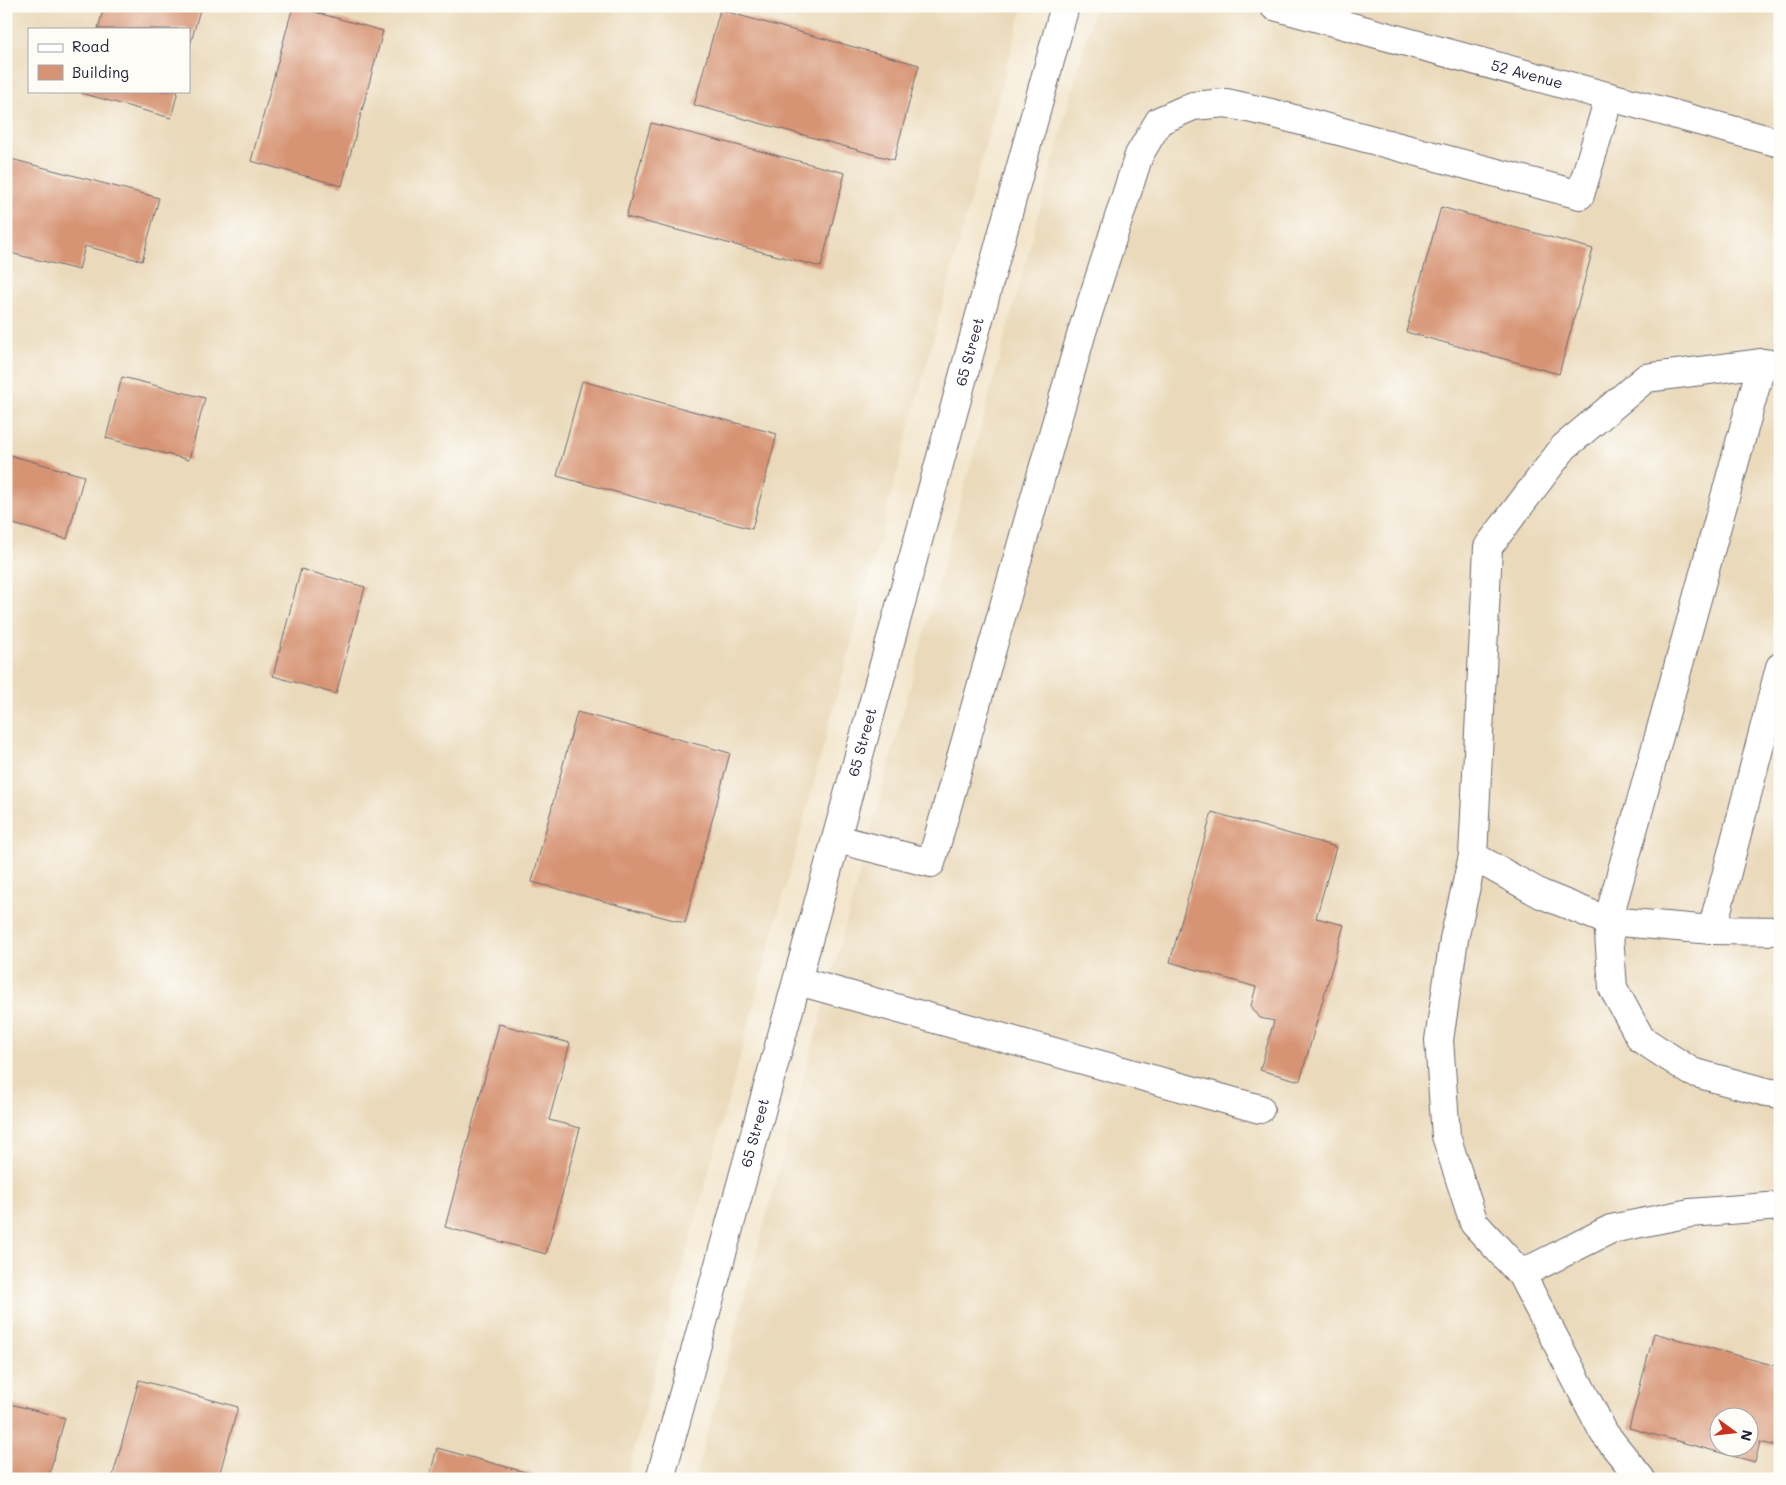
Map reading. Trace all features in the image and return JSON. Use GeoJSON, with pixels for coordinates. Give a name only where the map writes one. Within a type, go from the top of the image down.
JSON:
{"type":"FeatureCollection","features":[{"type":"Feature","properties":{"kind":"street","name":"65 Street"},"geometry":{"type":"LineString","coordinates":[[660,1479],[1065,6]]}},
{"type":"Feature","properties":{"kind":"street","name":"52 Avenue"},"geometry":{"type":"LineString","coordinates":[[1274,6],[1780,144]]}},
{"type":"Feature","properties":{"kind":"street"},"geometry":{"type":"LineString","coordinates":[[837,839],[931,863],[1082,332],[1139,155],[1159,121],[1193,106],[1226,103],[1275,114],[1580,195],[1609,98]]}},
{"type":"Feature","properties":{"kind":"street"},"geometry":{"type":"LineString","coordinates":[[1641,1479],[1604,1433],[1521,1274],[1474,1222],[1446,1136],[1439,1040],[1454,938],[1473,856],[1488,547],[1564,447],[1646,378],[1771,364],[1608,921],[1613,988],[1642,1039],[1692,1072],[1780,1094]]}},
{"type":"Feature","properties":{"kind":"street"},"geometry":{"type":"LineString","coordinates":[[1712,930],[1780,667]]}},
{"type":"Feature","properties":{"kind":"street"},"geometry":{"type":"LineString","coordinates":[[1473,856],[1541,894],[1608,921],[1712,930],[1780,931]]}},
{"type":"Feature","properties":{"kind":"street"},"geometry":{"type":"LineString","coordinates":[[798,981],[1260,1109]]}},
{"type":"Feature","properties":{"kind":"street"},"geometry":{"type":"LineString","coordinates":[[1521,1274],[1610,1228],[1690,1213],[1780,1206]]}},
{"type":"Feature","properties":{"kind":"shaded area"},"geometry":{"type":"Polygon","coordinates":[[[6,6],[1023,6],[626,1479],[6,1479],[6,6]]]}},
{"type":"Feature","properties":{"kind":"shaded area"},"geometry":{"type":"Polygon","coordinates":[[[1095,6],[1780,6],[1780,1479],[695,1479],[1095,6]]]}},
{"type":"Feature","properties":{"kind":"building"},"geometry":{"type":"Polygon","coordinates":[[[104,6],[201,6],[190,45],[190,28],[98,28],[104,6]]]}},
{"type":"Feature","properties":{"kind":"building"},"geometry":{"type":"Polygon","coordinates":[[[293,6],[383,31],[342,186],[251,161],[293,6]]]}},
{"type":"Feature","properties":{"kind":"building"},"geometry":{"type":"Polygon","coordinates":[[[720,10],[919,65],[894,160],[694,105],[720,10]]]}},
{"type":"Feature","properties":{"kind":"building"},"geometry":{"type":"Polygon","coordinates":[[[81,92],[178,92],[171,118],[81,92]]]}},
{"type":"Feature","properties":{"kind":"building"},"geometry":{"type":"Polygon","coordinates":[[[651,123],[845,173],[821,267],[626,217],[651,123]]]}},
{"type":"Feature","properties":{"kind":"building"},"geometry":{"type":"Polygon","coordinates":[[[11,159],[159,198],[142,261],[85,246],[79,270],[6,252],[6,177],[11,159]]]}},
{"type":"Feature","properties":{"kind":"building"},"geometry":{"type":"Polygon","coordinates":[[[1441,207],[1593,249],[1559,374],[1406,332],[1441,207]]]}},
{"type":"Feature","properties":{"kind":"building"},"geometry":{"type":"Polygon","coordinates":[[[122,377],[205,398],[189,460],[106,438],[122,377]]]}},
{"type":"Feature","properties":{"kind":"building"},"geometry":{"type":"Polygon","coordinates":[[[582,381],[777,434],[752,529],[557,476],[582,381]]]}},
{"type":"Feature","properties":{"kind":"building"},"geometry":{"type":"Polygon","coordinates":[[[6,454],[84,476],[67,539],[6,522],[6,454]]]}},
{"type":"Feature","properties":{"kind":"building"},"geometry":{"type":"Polygon","coordinates":[[[301,569],[365,587],[336,694],[273,676],[301,569]]]}},
{"type":"Feature","properties":{"kind":"building"},"geometry":{"type":"Polygon","coordinates":[[[577,712],[730,753],[685,923],[532,882],[577,712]]]}},
{"type":"Feature","properties":{"kind":"building"},"geometry":{"type":"Polygon","coordinates":[[[1212,812],[1336,847],[1316,918],[1344,925],[1300,1081],[1260,1070],[1274,1021],[1260,1018],[1251,1006],[1256,987],[1170,962],[1212,812]]]}},
{"type":"Feature","properties":{"kind":"building"},"geometry":{"type":"Polygon","coordinates":[[[499,1024],[570,1043],[549,1120],[580,1128],[546,1254],[445,1227],[499,1024]]]}},
{"type":"Feature","properties":{"kind":"building"},"geometry":{"type":"Polygon","coordinates":[[[1654,1333],[1780,1367],[1780,1447],[1760,1442],[1758,1450],[1758,1408],[1708,1408],[1708,1449],[1629,1428],[1654,1333]]]}},
{"type":"Feature","properties":{"kind":"building"},"geometry":{"type":"Polygon","coordinates":[[[139,1380],[238,1407],[218,1479],[112,1479],[139,1380]]]}},
{"type":"Feature","properties":{"kind":"building"},"geometry":{"type":"Polygon","coordinates":[[[6,1403],[65,1418],[48,1479],[6,1479],[6,1403]]]}},
{"type":"Feature","properties":{"kind":"building"},"geometry":{"type":"Polygon","coordinates":[[[437,1448],[547,1478],[547,1479],[429,1479],[437,1448]]]}},
{"type":"Feature","properties":{"kind":"building"},"geometry":{"type":"Polygon","coordinates":[[[1740,1458],[1756,1458],[1755,1462],[1740,1458]]]}}]}
